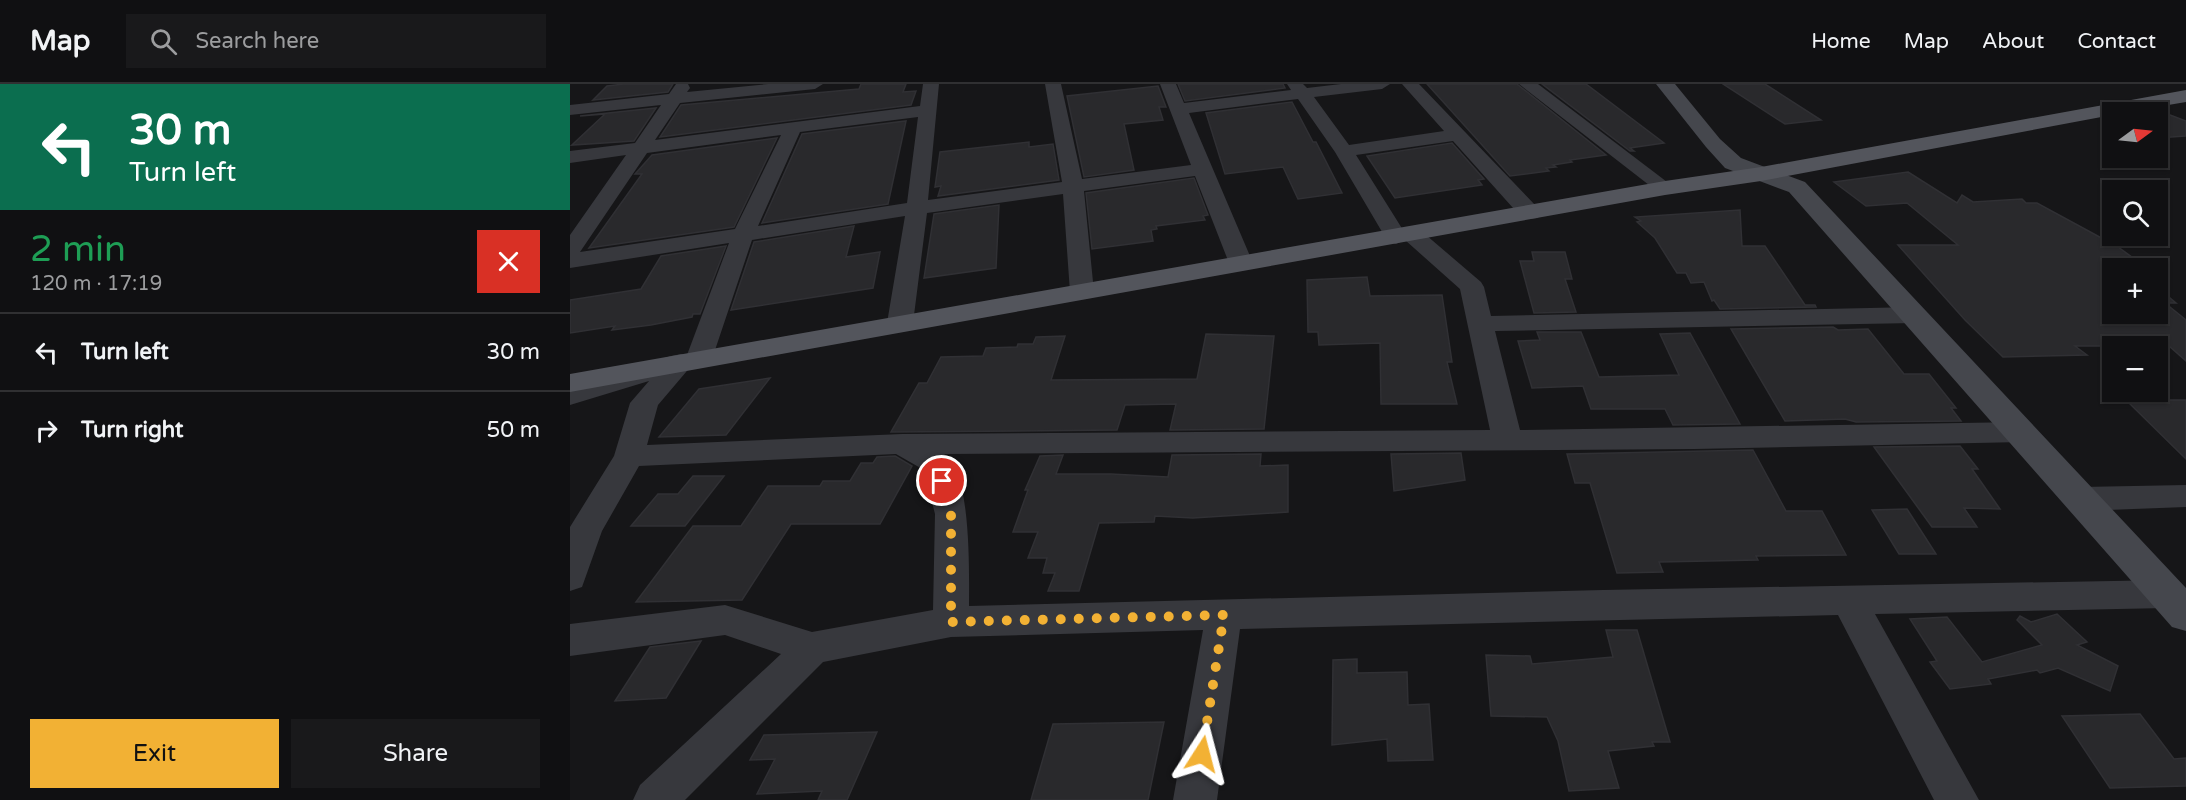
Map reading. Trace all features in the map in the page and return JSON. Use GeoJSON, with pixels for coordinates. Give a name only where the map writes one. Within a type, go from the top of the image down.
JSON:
{"type":"FeatureCollection","features":[{"type":"Feature","properties":{"kind":"main road"},"geometry":{"type":"LineString","coordinates":[[570,383],[1665,188],[1761,174],[2186,96]]}},
{"type":"Feature","properties":{"kind":"street"},"geometry":{"type":"LineString","coordinates":[[570,110],[680,92],[815,84]]}},
{"type":"Feature","properties":{"kind":"street"},"geometry":{"type":"LineString","coordinates":[[900,323],[917,208],[931,84]]}},
{"type":"Feature","properties":{"kind":"street"},"geometry":{"type":"LineString","coordinates":[[1053,84],[1073,187],[1082,292]]}},
{"type":"Feature","properties":{"kind":"street"},"geometry":{"type":"LineString","coordinates":[[1168,84],[1240,263]]}},
{"type":"Feature","properties":{"kind":"street"},"geometry":{"type":"LineString","coordinates":[[1179,109],[1299,89],[1382,84]]}},
{"type":"Feature","properties":{"kind":"street"},"geometry":{"type":"LineString","coordinates":[[1410,84],[1530,213]]}},
{"type":"Feature","properties":{"kind":"street"},"geometry":{"type":"LineString","coordinates":[[1527,84],[1665,188]]}},
{"type":"Feature","properties":{"kind":"street"},"geometry":{"type":"LineString","coordinates":[[1665,84],[1713,143],[1733,163],[1797,187],[2177,605]]}},
{"type":"Feature","properties":{"kind":"street"},"geometry":{"type":"LineString","coordinates":[[1299,89],[1404,236],[1472,287],[1507,440]]}},
{"type":"Feature","properties":{"kind":"street"},"geometry":{"type":"LineString","coordinates":[[570,251],[680,92]]}},
{"type":"Feature","properties":{"kind":"street"},"geometry":{"type":"LineString","coordinates":[[570,157],[929,110]]}},
{"type":"Feature","properties":{"kind":"street"},"geometry":{"type":"LineString","coordinates":[[570,577],[585,530],[628,456],[644,403],[690,361],[743,235],[793,128]]}},
{"type":"Feature","properties":{"kind":"street"},"geometry":{"type":"LineString","coordinates":[[1344,151],[1457,135]]}},
{"type":"Feature","properties":{"kind":"street"},"geometry":{"type":"LineString","coordinates":[[570,261],[917,208],[1202,169]]}},
{"type":"Feature","properties":{"kind":"street"},"geometry":{"type":"LineString","coordinates":[[1480,324],[1915,315]]}},
{"type":"Feature","properties":{"kind":"street"},"geometry":{"type":"LineString","coordinates":[[570,396],[690,361]]}},
{"type":"Feature","properties":{"kind":"street"},"geometry":{"type":"LineString","coordinates":[[628,456],[902,444],[1507,440],[2022,432]]}},
{"type":"Feature","properties":{"kind":"street"},"geometry":{"type":"LineString","coordinates":[[902,444],[938,464],[951,514],[951,622]]}},
{"type":"Feature","properties":{"kind":"street"},"geometry":{"type":"LineString","coordinates":[[2081,499],[2186,496]]}},
{"type":"Feature","properties":{"kind":"street"},"geometry":{"type":"LineString","coordinates":[[570,640],[725,620],[812,648],[951,622],[1848,600],[2177,605]]}},
{"type":"Feature","properties":{"kind":"street"},"geometry":{"type":"LineString","coordinates":[[1848,600],[1957,800]]}},
{"type":"Feature","properties":{"kind":"street"},"geometry":{"type":"LineString","coordinates":[[1195,800],[1224,615]]}},
{"type":"Feature","properties":{"kind":"street"},"geometry":{"type":"LineString","coordinates":[[654,800],[812,648]]}},
{"type":"Feature","properties":{"kind":"building"},"geometry":{"type":"Polygon","coordinates":[[[673,84],[668,92],[593,100],[607,86],[673,84]]]}},
{"type":"Feature","properties":{"kind":"building"},"geometry":{"type":"Polygon","coordinates":[[[861,84],[906,84],[903,92],[916,91],[911,105],[660,137],[681,105],[859,89],[861,84]]]}},
{"type":"Feature","properties":{"kind":"building"},"geometry":{"type":"Polygon","coordinates":[[[1178,84],[1283,84],[1285,88],[1185,101],[1178,84]]]}},
{"type":"Feature","properties":{"kind":"building"},"geometry":{"type":"Polygon","coordinates":[[[1427,84],[1517,84],[1606,155],[1570,160],[1572,162],[1546,168],[1549,171],[1510,176],[1427,84]]]}},
{"type":"Feature","properties":{"kind":"building"},"geometry":{"type":"Polygon","coordinates":[[[1542,84],[1586,84],[1664,143],[1630,148],[1634,151],[1630,151],[1542,84]]]}},
{"type":"Feature","properties":{"kind":"building"},"geometry":{"type":"Polygon","coordinates":[[[1723,84],[1765,84],[1821,120],[1785,124],[1723,84]]]}},
{"type":"Feature","properties":{"kind":"building"},"geometry":{"type":"Polygon","coordinates":[[[1158,86],[1166,107],[1159,107],[1163,120],[1124,124],[1134,170],[1084,177],[1067,96],[1158,86]]]}},
{"type":"Feature","properties":{"kind":"building"},"geometry":{"type":"Polygon","coordinates":[[[1292,102],[1342,193],[1298,199],[1283,167],[1225,174],[1206,113],[1292,102]]]}},
{"type":"Feature","properties":{"kind":"building"},"geometry":{"type":"Polygon","coordinates":[[[656,108],[634,141],[572,145],[605,114],[580,116],[656,108]]]}},
{"type":"Feature","properties":{"kind":"building"},"geometry":{"type":"Polygon","coordinates":[[[2168,114],[2186,121],[2186,136],[2168,137],[2168,114]]]}},
{"type":"Feature","properties":{"kind":"building"},"geometry":{"type":"Polygon","coordinates":[[[906,121],[888,204],[762,223],[802,134],[906,121]]]}},
{"type":"Feature","properties":{"kind":"building"},"geometry":{"type":"Polygon","coordinates":[[[777,138],[734,227],[589,248],[642,174],[635,174],[652,155],[777,138]]]}},
{"type":"Feature","properties":{"kind":"building"},"geometry":{"type":"Polygon","coordinates":[[[1029,142],[1029,147],[1053,144],[1059,180],[938,196],[941,186],[935,187],[940,152],[1029,142]]]}},
{"type":"Feature","properties":{"kind":"building"},"geometry":{"type":"Polygon","coordinates":[[[1452,143],[1484,179],[1478,180],[1482,185],[1395,198],[1367,156],[1452,143]]]}},
{"type":"Feature","properties":{"kind":"building"},"geometry":{"type":"Polygon","coordinates":[[[1908,172],[1957,203],[1962,195],[1973,202],[2022,199],[2026,203],[2037,203],[2102,238],[2102,246],[2116,246],[2133,258],[2102,258],[2102,324],[2168,324],[2168,305],[2186,320],[2186,361],[2168,346],[2168,336],[2102,336],[2102,346],[2075,346],[2087,355],[2003,357],[1965,320],[1898,245],[1958,245],[1907,203],[1866,206],[1834,182],[1908,172]]]}},
{"type":"Feature","properties":{"kind":"building"},"geometry":{"type":"Polygon","coordinates":[[[1194,178],[1208,215],[1203,216],[1205,220],[1156,226],[1157,229],[1151,230],[1153,241],[1092,249],[1086,193],[1194,178]]]}},
{"type":"Feature","properties":{"kind":"building"},"geometry":{"type":"Polygon","coordinates":[[[999,205],[996,268],[924,278],[934,214],[999,205]]]}},
{"type":"Feature","properties":{"kind":"building"},"geometry":{"type":"Polygon","coordinates":[[[1740,210],[1742,246],[1765,246],[1805,305],[1816,307],[1720,309],[1714,300],[1712,301],[1704,282],[1691,283],[1686,273],[1677,273],[1655,238],[1637,222],[1641,221],[1635,217],[1740,210]]]}},
{"type":"Feature","properties":{"kind":"building"},"geometry":{"type":"Polygon","coordinates":[[[854,226],[846,257],[880,252],[873,288],[731,310],[754,242],[854,226]]]}},
{"type":"Feature","properties":{"kind":"building"},"geometry":{"type":"Polygon","coordinates":[[[726,246],[700,314],[651,325],[612,330],[615,326],[570,333],[570,300],[641,289],[661,256],[726,246]]]}},
{"type":"Feature","properties":{"kind":"building"},"geometry":{"type":"Polygon","coordinates":[[[1532,252],[1565,252],[1572,279],[1565,279],[1576,312],[1534,313],[1520,261],[1534,261],[1532,252]]]}},
{"type":"Feature","properties":{"kind":"building"},"geometry":{"type":"Polygon","coordinates":[[[1367,277],[1370,296],[1442,295],[1452,362],[1447,362],[1457,404],[1381,404],[1380,343],[1319,345],[1318,332],[1308,332],[1307,280],[1367,277]]]}},
{"type":"Feature","properties":{"kind":"building"},"geometry":{"type":"Polygon","coordinates":[[[2168,296],[2176,303],[2168,303],[2168,296]]]}},
{"type":"Feature","properties":{"kind":"building"},"geometry":{"type":"Polygon","coordinates":[[[1833,327],[1838,330],[1868,329],[1904,374],[1929,374],[1956,408],[1951,408],[1961,421],[1856,422],[1845,419],[1785,421],[1731,329],[1833,327]]]}},
{"type":"Feature","properties":{"kind":"building"},"geometry":{"type":"Polygon","coordinates":[[[1537,332],[1581,332],[1599,377],[1679,375],[1660,334],[1690,333],[1740,424],[1673,425],[1665,409],[1591,409],[1583,386],[1532,388],[1518,341],[1540,340],[1537,332]]]}},
{"type":"Feature","properties":{"kind":"building"},"geometry":{"type":"Polygon","coordinates":[[[1206,334],[1274,336],[1264,429],[1170,430],[1176,404],[1125,405],[1117,430],[891,432],[919,383],[927,383],[941,357],[983,356],[986,348],[1017,347],[1018,344],[1033,344],[1036,337],[1065,336],[1051,380],[1197,379],[1206,334]]]}},
{"type":"Feature","properties":{"kind":"building"},"geometry":{"type":"Polygon","coordinates":[[[770,378],[726,435],[659,437],[699,389],[770,378]]]}},
{"type":"Feature","properties":{"kind":"building"},"geometry":{"type":"Polygon","coordinates":[[[2186,400],[2186,459],[2128,402],[2186,400]]]}},
{"type":"Feature","properties":{"kind":"building"},"geometry":{"type":"Polygon","coordinates":[[[1960,446],[1978,469],[1972,469],[2000,509],[1964,508],[1977,527],[1932,527],[1874,447],[1960,446]]]}},
{"type":"Feature","properties":{"kind":"building"},"geometry":{"type":"Polygon","coordinates":[[[1753,450],[1786,511],[1822,511],[1846,555],[1756,556],[1758,560],[1659,562],[1663,572],[1617,573],[1590,483],[1575,483],[1567,454],[1753,450]]]}},
{"type":"Feature","properties":{"kind":"building"},"geometry":{"type":"Polygon","coordinates":[[[1461,453],[1465,480],[1394,491],[1391,454],[1461,453]]]}},
{"type":"Feature","properties":{"kind":"building"},"geometry":{"type":"Polygon","coordinates":[[[1261,454],[1260,466],[1288,465],[1288,512],[1193,518],[1155,516],[1154,522],[1099,523],[1079,591],[1048,591],[1055,573],[1043,573],[1047,558],[1028,558],[1038,532],[1013,532],[1028,490],[1025,490],[1040,456],[1063,455],[1056,474],[1168,477],[1172,455],[1261,454]]]}},
{"type":"Feature","properties":{"kind":"building"},"geometry":{"type":"Polygon","coordinates":[[[895,456],[912,466],[880,524],[791,524],[742,600],[636,602],[693,526],[741,526],[768,486],[820,486],[823,481],[850,481],[861,463],[873,463],[877,457],[895,456]]]}},
{"type":"Feature","properties":{"kind":"building"},"geometry":{"type":"Polygon","coordinates":[[[693,476],[724,476],[685,526],[631,526],[658,494],[678,494],[693,476]]]}},
{"type":"Feature","properties":{"kind":"building"},"geometry":{"type":"Polygon","coordinates":[[[1907,509],[1936,554],[1899,554],[1872,510],[1907,509]]]}},
{"type":"Feature","properties":{"kind":"building"},"geometry":{"type":"Polygon","coordinates":[[[2057,614],[2087,642],[2077,645],[2118,666],[2110,691],[2058,668],[2040,673],[2037,670],[1988,679],[1991,684],[1950,689],[1930,662],[1937,661],[1910,619],[1947,617],[1982,662],[2042,645],[2017,620],[2020,616],[2031,622],[2057,614]]]}},
{"type":"Feature","properties":{"kind":"building"},"geometry":{"type":"Polygon","coordinates":[[[1606,630],[1637,630],[1670,742],[1652,742],[1654,746],[1608,751],[1619,788],[1569,791],[1558,741],[1547,717],[1491,716],[1486,655],[1530,656],[1532,664],[1613,657],[1606,630]]]}},
{"type":"Feature","properties":{"kind":"building"},"geometry":{"type":"Polygon","coordinates":[[[701,641],[666,698],[615,701],[650,647],[701,641]]]}},
{"type":"Feature","properties":{"kind":"building"},"geometry":{"type":"Polygon","coordinates":[[[1357,659],[1357,673],[1407,672],[1408,705],[1429,704],[1433,760],[1388,761],[1387,739],[1332,745],[1333,660],[1357,659]]]}},
{"type":"Feature","properties":{"kind":"building"},"geometry":{"type":"Polygon","coordinates":[[[2140,714],[2174,759],[2186,758],[2186,786],[2110,788],[2062,716],[2140,714]]]}},
{"type":"Feature","properties":{"kind":"building"},"geometry":{"type":"Polygon","coordinates":[[[1164,722],[1148,800],[1031,800],[1053,724],[1164,722]]]}},
{"type":"Feature","properties":{"kind":"building"},"geometry":{"type":"Polygon","coordinates":[[[877,732],[847,800],[818,800],[822,791],[757,794],[775,759],[750,760],[764,735],[877,732]]]}},
{"type":"Feature","properties":{"kind":"route"},"geometry":{"type":"LineString","coordinates":[[942,481],[951,514],[951,622],[1224,615],[1202,754]]}}]}
